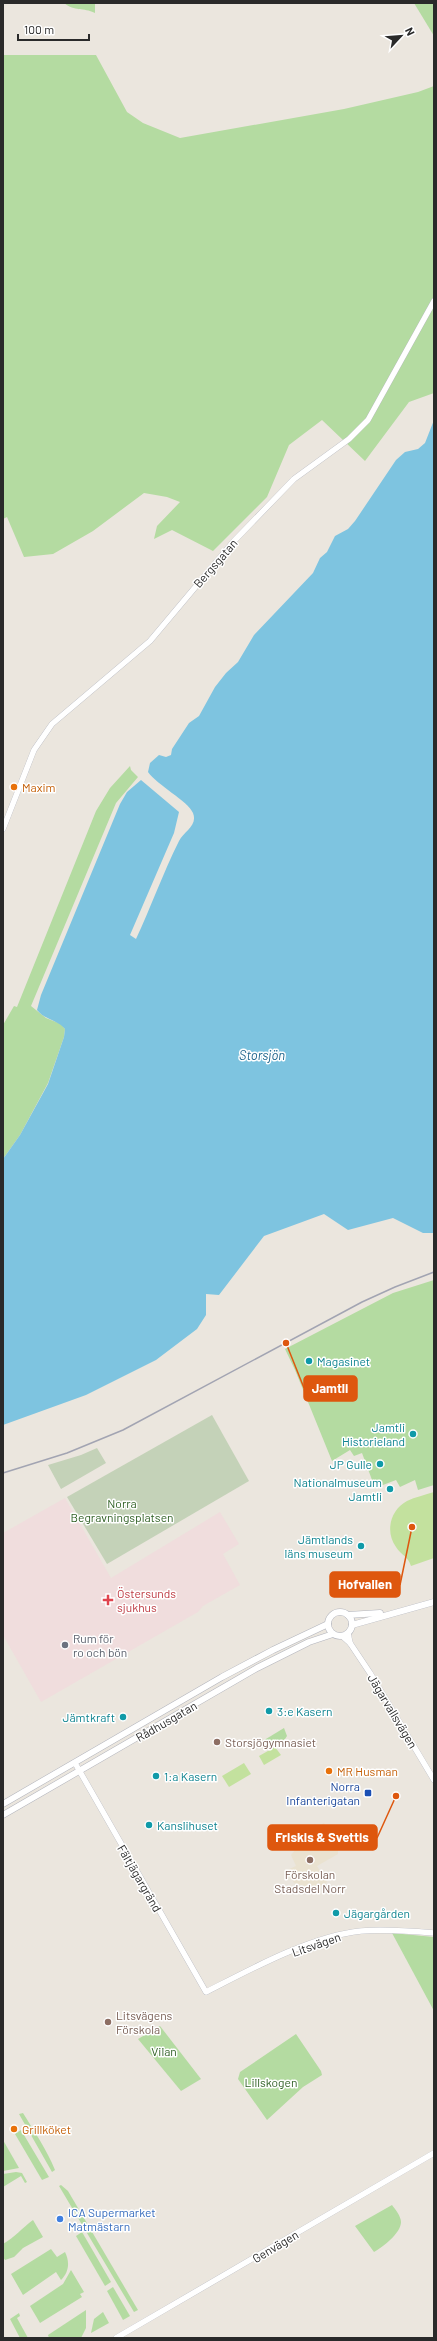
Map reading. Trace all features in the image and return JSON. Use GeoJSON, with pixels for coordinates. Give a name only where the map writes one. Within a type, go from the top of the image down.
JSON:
{"type":"FeatureCollection","features":[{"type":"Feature","properties":{"kind":"main road"},"geometry":{"type":"LineString","coordinates":[[394,1612],[348,1615],[341,1612],[335,1613],[330,1617],[328,1624],[333,1634],[345,1634],[352,1625],[434,1602]]}},
{"type":"Feature","properties":{"kind":"main road"},"geometry":{"type":"LineString","coordinates":[[348,1615],[352,1625]]}},
{"type":"Feature","properties":{"kind":"main road","name":"Rådhusgatan"},"geometry":{"type":"LineString","coordinates":[[3,1804],[229,1674],[328,1624]]}},
{"type":"Feature","properties":{"kind":"main road","name":"Rådhusgatan"},"geometry":{"type":"LineString","coordinates":[[3,1816],[79,1770],[257,1668],[309,1642],[333,1634]]}},
{"type":"Feature","properties":{"kind":"street","name":"Bergsgatan"},"geometry":{"type":"LineString","coordinates":[[3,829],[34,750],[52,724],[150,641],[234,541],[290,483],[349,439],[368,420],[434,301]]}},
{"type":"Feature","properties":{"kind":"street","name":"Jägarvallsvägen"},"geometry":{"type":"LineString","coordinates":[[345,1634],[434,1780]]}},
{"type":"Feature","properties":{"kind":"street","name":"Fältjägargränd"},"geometry":{"type":"LineString","coordinates":[[74,1763],[206,1992]]}},
{"type":"Feature","properties":{"kind":"street","name":"Litsvägen"},"geometry":{"type":"LineString","coordinates":[[206,1992],[258,1966],[327,1938],[360,1931],[393,1930],[434,1933]]}},
{"type":"Feature","properties":{"kind":"street","name":"Genvägen"},"geometry":{"type":"LineString","coordinates":[[116,2338],[434,2153]]}},
{"type":"Feature","properties":{"kind":"shaded area","name":"Östersunds sjukhus"},"geometry":{"type":"Polygon","coordinates":[[[65,1498],[111,1578],[220,1512],[239,1544],[223,1554],[240,1585],[203,1606],[198,1612],[41,1702],[3,1635],[3,1533],[65,1498]]]}},
{"type":"Feature","properties":{"kind":"shaded area","name":"Förskolan Stadsdel Norr"},"geometry":{"type":"Polygon","coordinates":[[[324,1823],[338,1847],[338,1854],[317,1866],[327,1882],[315,1889],[294,1883],[287,1870],[296,1866],[291,1855],[296,1849],[293,1842],[324,1823]]]}},
{"type":"Feature","properties":{"kind":"green space"},"geometry":{"type":"Polygon","coordinates":[[[64,3],[95,3],[95,13],[87,10],[75,9],[64,3]]]}},
{"type":"Feature","properties":{"kind":"green space"},"geometry":{"type":"Polygon","coordinates":[[[414,3],[434,3],[434,36],[414,3]]]}},
{"type":"Feature","properties":{"kind":"green space"},"geometry":{"type":"Polygon","coordinates":[[[3,55],[96,55],[127,112],[143,123],[180,138],[344,109],[418,92],[434,86],[434,393],[409,402],[365,461],[322,420],[289,445],[267,497],[213,551],[172,530],[154,539],[157,526],[180,502],[167,497],[144,493],[93,531],[53,554],[24,557],[7,517],[3,519],[3,55]]]}},
{"type":"Feature","properties":{"kind":"green space"},"geometry":{"type":"Polygon","coordinates":[[[130,766],[131,770],[138,777],[116,803],[31,1006],[46,1018],[61,1024],[65,1029],[64,1037],[48,1083],[20,1135],[3,1159],[3,1025],[14,1006],[17,1007],[96,811],[110,788],[130,766]]]}},
{"type":"Feature","properties":{"kind":"green space"},"geometry":{"type":"Polygon","coordinates":[[[434,1280],[434,1485],[418,1490],[415,1480],[400,1487],[396,1480],[375,1488],[362,1453],[354,1456],[350,1450],[332,1461],[285,1349],[393,1293],[434,1280]]]}},
{"type":"Feature","properties":{"kind":"green space","name":"Norra Begravningsplatsen"},"geometry":{"type":"Polygon","coordinates":[[[212,1415],[249,1481],[107,1564],[67,1497],[212,1415]]]}},
{"type":"Feature","properties":{"kind":"green space"},"geometry":{"type":"Polygon","coordinates":[[[97,1448],[106,1463],[61,1489],[48,1465],[81,1455],[97,1448]]]}},
{"type":"Feature","properties":{"kind":"green space"},"geometry":{"type":"Polygon","coordinates":[[[434,1492],[434,1558],[411,1566],[408,1560],[398,1550],[393,1541],[390,1528],[391,1522],[393,1516],[401,1505],[407,1501],[434,1492]]]}},
{"type":"Feature","properties":{"kind":"green space"},"geometry":{"type":"Polygon","coordinates":[[[284,1728],[287,1736],[285,1739],[267,1750],[261,1742],[284,1728]]]}},
{"type":"Feature","properties":{"kind":"green space"},"geometry":{"type":"Polygon","coordinates":[[[275,1747],[281,1755],[264,1765],[259,1756],[275,1747]]]}},
{"type":"Feature","properties":{"kind":"green space"},"geometry":{"type":"Polygon","coordinates":[[[244,1763],[251,1774],[229,1787],[222,1776],[244,1763]]]}},
{"type":"Feature","properties":{"kind":"green space"},"geometry":{"type":"Polygon","coordinates":[[[392,1933],[434,1937],[434,2011],[392,1933]]]}},
{"type":"Feature","properties":{"kind":"green space","name":"Vilan"},"geometry":{"type":"Polygon","coordinates":[[[160,2026],[201,2079],[181,2091],[138,2039],[160,2026]]]}},
{"type":"Feature","properties":{"kind":"green space","name":"Lillskogen"},"geometry":{"type":"Polygon","coordinates":[[[296,2034],[321,2071],[322,2075],[303,2087],[267,2120],[238,2079],[240,2072],[296,2034]]]}},
{"type":"Feature","properties":{"kind":"green space"},"geometry":{"type":"Polygon","coordinates":[[[23,2113],[48,2155],[55,2170],[52,2172],[19,2114],[23,2113]]]}},
{"type":"Feature","properties":{"kind":"green space"},"geometry":{"type":"Polygon","coordinates":[[[21,2130],[49,2177],[42,2180],[15,2134],[21,2130]]]}},
{"type":"Feature","properties":{"kind":"green space"},"geometry":{"type":"Polygon","coordinates":[[[3,2140],[19,2168],[3,2171],[3,2140]]]}},
{"type":"Feature","properties":{"kind":"green space"},"geometry":{"type":"Polygon","coordinates":[[[16,2172],[22,2173],[27,2182],[25,2183],[21,2176],[3,2187],[3,2174],[16,2172]]]}},
{"type":"Feature","properties":{"kind":"green space"},"geometry":{"type":"Polygon","coordinates":[[[61,2185],[68,2191],[138,2310],[134,2312],[59,2186],[61,2185]]]}},
{"type":"Feature","properties":{"kind":"green space"},"geometry":{"type":"Polygon","coordinates":[[[392,2205],[400,2217],[400,2226],[398,2231],[391,2239],[374,2252],[355,2226],[392,2205]]]}},
{"type":"Feature","properties":{"kind":"green space"},"geometry":{"type":"Polygon","coordinates":[[[33,2220],[43,2237],[23,2248],[14,2257],[5,2260],[3,2257],[3,2244],[33,2220]]]}},
{"type":"Feature","properties":{"kind":"green space"},"geometry":{"type":"Polygon","coordinates":[[[82,2232],[111,2282],[105,2286],[76,2236],[82,2232]]]}},
{"type":"Feature","properties":{"kind":"green space"},"geometry":{"type":"Polygon","coordinates":[[[51,2249],[57,2257],[65,2252],[68,2259],[66,2274],[61,2280],[56,2272],[23,2295],[11,2274],[51,2249]]]}},
{"type":"Feature","properties":{"kind":"green space"},"geometry":{"type":"Polygon","coordinates":[[[71,2270],[84,2292],[80,2294],[82,2297],[40,2323],[30,2306],[63,2284],[71,2270]]]}},
{"type":"Feature","properties":{"kind":"green space"},"geometry":{"type":"Polygon","coordinates":[[[113,2287],[130,2316],[123,2320],[107,2291],[113,2287]]]}},
{"type":"Feature","properties":{"kind":"green space"},"geometry":{"type":"Polygon","coordinates":[[[86,2310],[86,2328],[81,2338],[49,2338],[48,2335],[86,2310]]]}},
{"type":"Feature","properties":{"kind":"green space"},"geometry":{"type":"Polygon","coordinates":[[[103,2312],[109,2323],[91,2333],[94,2319],[103,2312]]]}},
{"type":"Feature","properties":{"kind":"green space"},"geometry":{"type":"Polygon","coordinates":[[[19,2313],[20,2316],[17,2318],[28,2338],[20,2338],[10,2319],[19,2313]]]}},
{"type":"Feature","properties":{"kind":"water","name":"Storsjön"},"geometry":{"type":"Polygon","coordinates":[[[434,420],[434,1233],[423,1233],[393,1218],[348,1230],[324,1214],[264,1236],[219,1295],[206,1294],[206,1315],[197,1329],[156,1360],[86,1395],[3,1425],[3,1159],[20,1135],[48,1084],[64,1037],[65,1029],[62,1026],[44,1016],[37,1010],[41,995],[120,804],[127,792],[141,780],[179,812],[174,833],[130,935],[136,939],[173,853],[181,837],[190,828],[194,821],[193,813],[190,808],[148,772],[150,763],[159,755],[166,757],[171,755],[172,749],[189,723],[199,716],[215,687],[226,673],[238,662],[254,635],[313,573],[320,558],[327,552],[335,536],[348,529],[355,521],[396,460],[405,452],[418,449],[425,443],[434,420]]]}},
{"type":"Feature","properties":{"kind":"railway"},"geometry":{"type":"LineString","coordinates":[[3,1473],[67,1453],[123,1430],[362,1302],[434,1272]]}},
{"type":"Feature","properties":{"kind":"place","name":"Maxim"},"geometry":{"type":"Point","coordinates":[14,787]}},
{"type":"Feature","properties":{"kind":"place","name":"Jamtli"},"geometry":{"type":"Point","coordinates":[286,1343]}},
{"type":"Feature","properties":{"kind":"place","name":"Magasinet"},"geometry":{"type":"Point","coordinates":[309,1361]}},
{"type":"Feature","properties":{"kind":"place","name":"Jamtli Historieland"},"geometry":{"type":"Point","coordinates":[413,1434]}},
{"type":"Feature","properties":{"kind":"place","name":"JP Gulle"},"geometry":{"type":"Point","coordinates":[380,1464]}},
{"type":"Feature","properties":{"kind":"place","name":"Nationalmuseum Jamtli"},"geometry":{"type":"Point","coordinates":[390,1489]}},
{"type":"Feature","properties":{"kind":"place","name":"Hofvallen"},"geometry":{"type":"Point","coordinates":[412,1527]}},
{"type":"Feature","properties":{"kind":"place","name":"Jämtlands läns museum"},"geometry":{"type":"Point","coordinates":[361,1546]}},
{"type":"Feature","properties":{"kind":"place","name":"Östersunds sjukhus"},"geometry":{"type":"Point","coordinates":[108,1600]}},
{"type":"Feature","properties":{"kind":"place","name":"Rum för ro och bön"},"geometry":{"type":"Point","coordinates":[65,1645]}},
{"type":"Feature","properties":{"kind":"place","name":"3:e Kasern"},"geometry":{"type":"Point","coordinates":[269,1711]}},
{"type":"Feature","properties":{"kind":"place","name":"Jämtkraft"},"geometry":{"type":"Point","coordinates":[123,1717]}},
{"type":"Feature","properties":{"kind":"place","name":"Storsjögymnasiet"},"geometry":{"type":"Point","coordinates":[217,1742]}},
{"type":"Feature","properties":{"kind":"place","name":"MR Husman"},"geometry":{"type":"Point","coordinates":[329,1771]}},
{"type":"Feature","properties":{"kind":"place","name":"1:a Kasern"},"geometry":{"type":"Point","coordinates":[156,1776]}},
{"type":"Feature","properties":{"kind":"place","name":"Norra Infanterigatan"},"geometry":{"type":"Point","coordinates":[368,1793]}},
{"type":"Feature","properties":{"kind":"place","name":"Friskis & Svettis"},"geometry":{"type":"Point","coordinates":[396,1796]}},
{"type":"Feature","properties":{"kind":"place","name":"Kanslihuset"},"geometry":{"type":"Point","coordinates":[149,1825]}},
{"type":"Feature","properties":{"kind":"place","name":"Förskolan Stadsdel Norr"},"geometry":{"type":"Point","coordinates":[310,1860]}},
{"type":"Feature","properties":{"kind":"place","name":"Jägargården"},"geometry":{"type":"Point","coordinates":[336,1913]}},
{"type":"Feature","properties":{"kind":"place","name":"Litsvägens Förskola"},"geometry":{"type":"Point","coordinates":[108,2022]}},
{"type":"Feature","properties":{"kind":"place","name":"Grillköket"},"geometry":{"type":"Point","coordinates":[14,2129]}},
{"type":"Feature","properties":{"kind":"place","name":"ICA Supermarket Matmästarn"},"geometry":{"type":"Point","coordinates":[60,2219]}}]}
